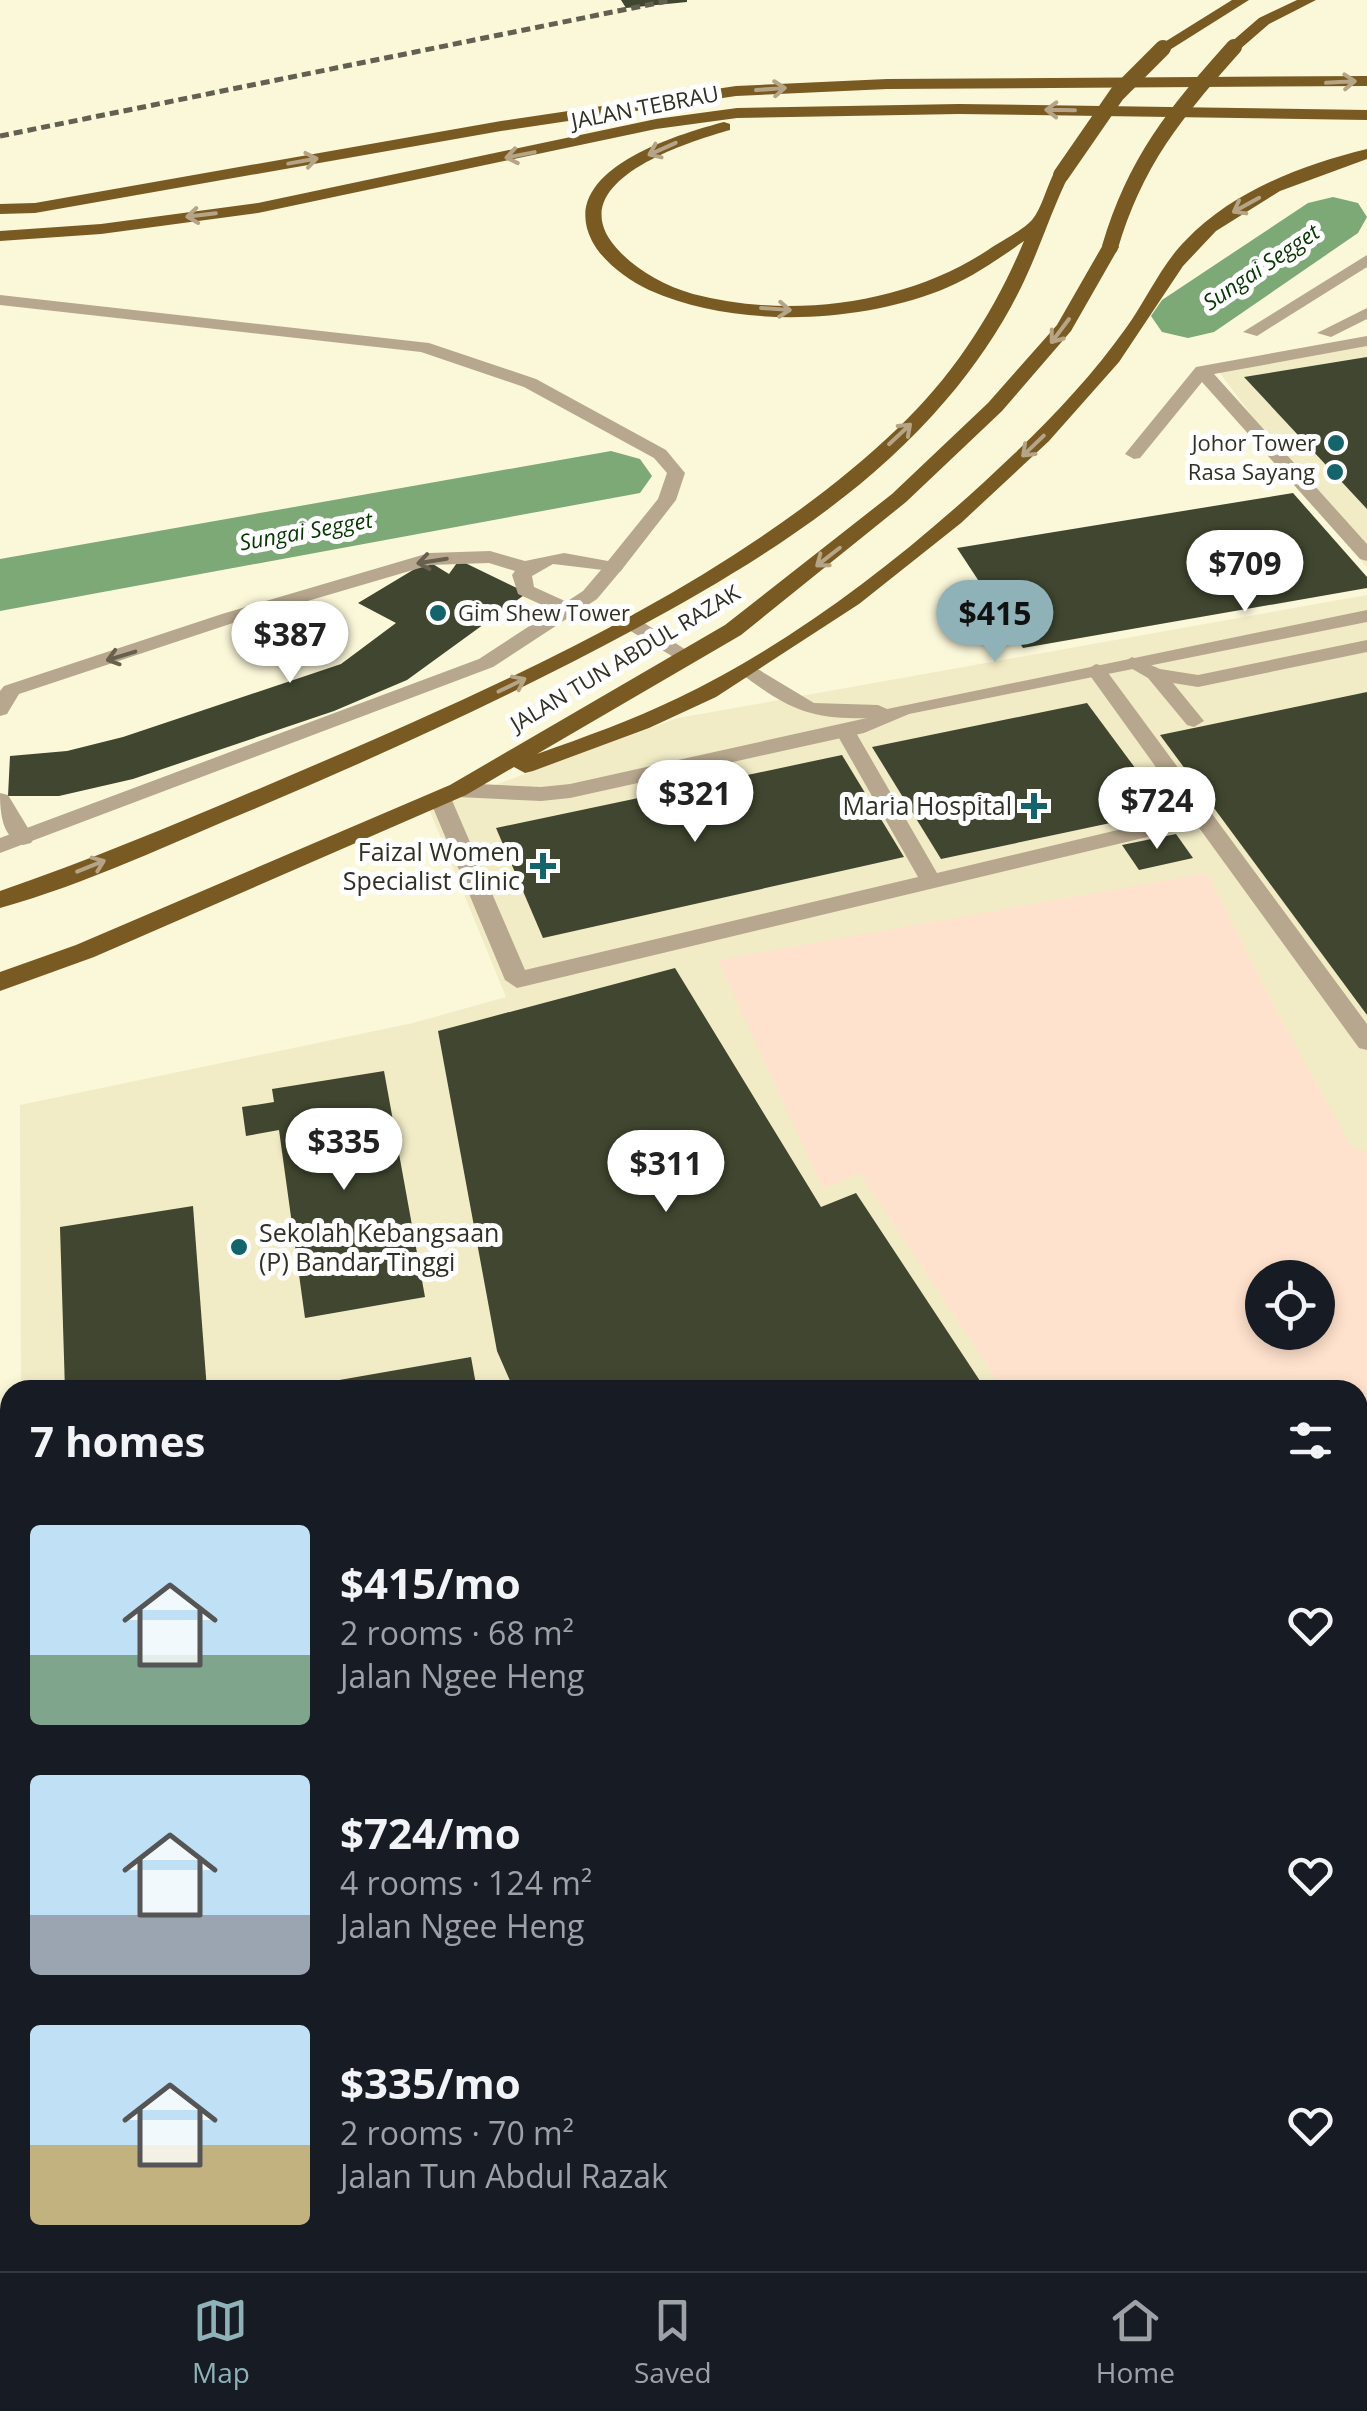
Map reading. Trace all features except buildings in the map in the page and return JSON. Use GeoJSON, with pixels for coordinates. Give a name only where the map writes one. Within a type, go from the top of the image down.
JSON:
{"type":"FeatureCollection","features":[{"type":"Feature","properties":{"kind":"highway","name":"JALAN TUN ABDUL RAZAK"},"geometry":{"type":"LineString","coordinates":[[0,900],[61,879],[424,729],[630,623],[788,527],[845,484],[938,398],[1016,281],[1036,224],[1062,175],[1118,94],[1163,48],[1242,0]]}},
{"type":"Feature","properties":{"kind":"highway","name":"JALAN TUN ABDUL RAZAK"},"geometry":{"type":"LineString","coordinates":[[0,982],[85,952],[449,794],[733,630],[899,498],[995,406],[1065,327],[1110,247],[1122,197],[1158,133],[1234,48],[1264,22],[1309,0]]}},
{"type":"Feature","properties":{"kind":"highway","name":"JALAN TEBRAU"},"geometry":{"type":"LineString","coordinates":[[0,209],[34,208],[674,98],[810,86],[1367,81]]}},
{"type":"Feature","properties":{"kind":"highway"},"geometry":{"type":"LineString","coordinates":[[1224,84],[1291,94],[1337,115],[1342,127],[1304,173]]}},
{"type":"Feature","properties":{"kind":"highway","name":"JALAN TEBRAU"},"geometry":{"type":"LineString","coordinates":[[0,236],[258,208],[695,117],[788,112],[1027,110],[1367,115]]}},
{"type":"Feature","properties":{"kind":"highway"},"geometry":{"type":"LineString","coordinates":[[788,112],[660,148],[614,175],[592,206],[595,233],[616,261],[656,286],[712,303],[786,310],[857,306],[921,292],[978,264],[1036,224]]}},
{"type":"Feature","properties":{"kind":"highway"},"geometry":{"type":"LineString","coordinates":[[449,794],[604,738],[707,693],[866,585],[984,493],[1058,422],[1131,335],[1191,244],[1224,218],[1304,173],[1367,154]]}},
{"type":"Feature","properties":{"kind":"street"},"geometry":{"type":"LineString","coordinates":[[1252,332],[1367,260]]}},
{"type":"Feature","properties":{"kind":"street"},"geometry":{"type":"LineString","coordinates":[[0,300],[423,346],[530,383],[660,454],[676,473],[668,500],[590,594],[486,663],[0,846]]}},
{"type":"Feature","properties":{"kind":"street"},"geometry":{"type":"LineString","coordinates":[[1325,333],[1367,313]]}},
{"type":"Feature","properties":{"kind":"street"},"geometry":{"type":"LineString","coordinates":[[1134,454],[1202,372],[1367,341]]}},
{"type":"Feature","properties":{"kind":"street"},"geometry":{"type":"LineString","coordinates":[[1202,372],[1367,555]]}},
{"type":"Feature","properties":{"kind":"street"},"geometry":{"type":"LineString","coordinates":[[0,710],[11,690],[229,618],[429,559],[490,557],[527,568],[558,558],[613,568]]}},
{"type":"Feature","properties":{"kind":"street"},"geometry":{"type":"LineString","coordinates":[[527,568],[522,575],[525,590],[569,610]]}},
{"type":"Feature","properties":{"kind":"street"},"geometry":{"type":"LineString","coordinates":[[746,668],[800,708],[814,712],[903,709],[1367,616]]}},
{"type":"Feature","properties":{"kind":"street"},"geometry":{"type":"LineString","coordinates":[[630,623],[687,657]]}},
{"type":"Feature","properties":{"kind":"street"},"geometry":{"type":"LineString","coordinates":[[1132,663],[1155,674],[1198,681],[1367,646]]}},
{"type":"Feature","properties":{"kind":"street"},"geometry":{"type":"LineString","coordinates":[[1096,670],[1367,1042]]}},
{"type":"Feature","properties":{"kind":"street"},"geometry":{"type":"LineString","coordinates":[[1155,674],[1194,721]]}},
{"type":"Feature","properties":{"kind":"street"},"geometry":{"type":"LineString","coordinates":[[903,709],[846,731],[570,791],[449,794],[517,980],[1201,817]]}},
{"type":"Feature","properties":{"kind":"street"},"geometry":{"type":"LineString","coordinates":[[846,731],[931,881]]}},
{"type":"Feature","properties":{"kind":"street"},"geometry":{"type":"LineString","coordinates":[[0,800],[23,838]]}},
{"type":"Feature","properties":{"kind":"shaded area"},"geometry":{"type":"Polygon","coordinates":[[[1367,344],[1367,568],[1216,368],[1367,344]]]}},
{"type":"Feature","properties":{"kind":"shaded area"},"geometry":{"type":"Polygon","coordinates":[[[1367,595],[1367,1380],[21,1380],[20,1105],[413,1023],[506,997],[429,809],[678,718],[1367,595]]]}},
{"type":"Feature","properties":{"kind":"shaded area"},"geometry":{"type":"Polygon","coordinates":[[[1207,873],[1351,1146],[1367,1152],[1367,1380],[997,1380],[860,1173],[823,1188],[718,960],[1207,873]]]}},
{"type":"Feature","properties":{"kind":"waterway","name":"Sungai Segget"},"geometry":{"type":"LineString","coordinates":[[1188,316],[1333,218]]}},
{"type":"Feature","properties":{"kind":"waterway","name":"Sungai Segget"},"geometry":{"type":"LineString","coordinates":[[0,585],[611,476]]}},
{"type":"Feature","properties":{"kind":"railway"},"geometry":{"type":"LineString","coordinates":[[0,136],[672,0]]}},
{"type":"Feature","properties":{"kind":"place","name":"Johor Tower"},"geometry":{"type":"Point","coordinates":[1336,443]}},
{"type":"Feature","properties":{"kind":"place","name":"Rasa Sayang"},"geometry":{"type":"Point","coordinates":[1335,472]}},
{"type":"Feature","properties":{"kind":"place","name":"Gim Shew Tower"},"geometry":{"type":"Point","coordinates":[438,613]}},
{"type":"Feature","properties":{"kind":"place","name":"Maria Hospital"},"geometry":{"type":"Point","coordinates":[1034,806]}},
{"type":"Feature","properties":{"kind":"place","name":"Faizal Women Specialist Clinic"},"geometry":{"type":"Point","coordinates":[543,866]}},
{"type":"Feature","properties":{"kind":"place","name":"Sekolah Kebangsaan (P) Bandar Tinggi"},"geometry":{"type":"Point","coordinates":[239,1247]}}]}
